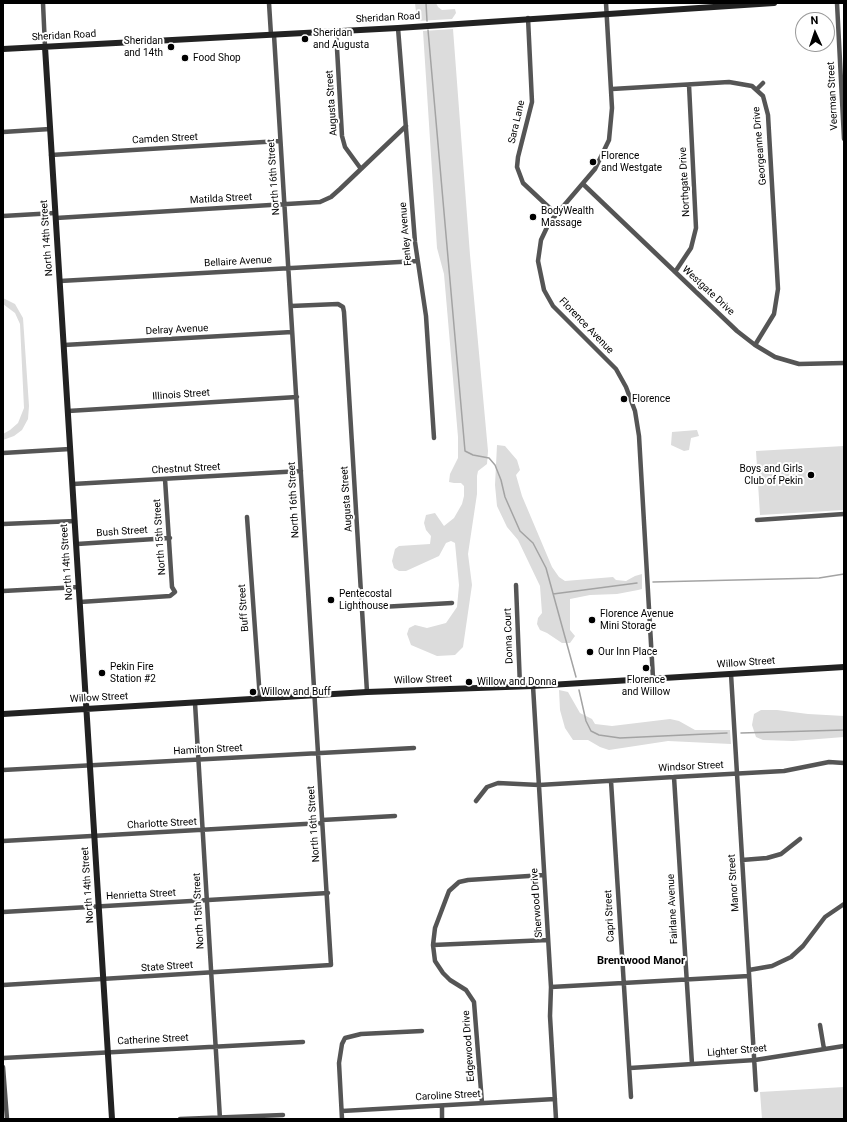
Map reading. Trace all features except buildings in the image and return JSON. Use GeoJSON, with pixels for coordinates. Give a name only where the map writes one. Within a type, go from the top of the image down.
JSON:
{"type":"FeatureCollection","features":[{"type":"Feature","properties":{"kind":"main road","name":"Sheridan Road"},"geometry":{"type":"LineString","coordinates":[[3,49],[398,28],[607,12],[774,3]]}},
{"type":"Feature","properties":{"kind":"main road","name":"North 14th Street"},"geometry":{"type":"LineString","coordinates":[[45,47],[112,1119]]}},
{"type":"Feature","properties":{"kind":"main road","name":"Willow Street"},"geometry":{"type":"LineString","coordinates":[[3,714],[368,692],[533,686],[844,666]]}},
{"type":"Feature","properties":{"kind":"street","name":"North 14th Street"},"geometry":{"type":"LineString","coordinates":[[43,3],[45,47]]}},
{"type":"Feature","properties":{"kind":"street","name":"North 16th Street"},"geometry":{"type":"LineString","coordinates":[[269,3],[285,205],[314,696],[328,893],[331,965]]}},
{"type":"Feature","properties":{"kind":"street","name":"Florence Avenue"},"geometry":{"type":"LineString","coordinates":[[606,3],[612,89],[612,121],[609,140],[598,164],[583,184],[555,213],[545,228],[539,249],[540,274],[544,290],[558,312],[616,369],[626,388],[635,411],[639,436],[653,678]]}},
{"type":"Feature","properties":{"kind":"street","name":"Veerman Street"},"geometry":{"type":"LineString","coordinates":[[837,3],[844,139]]}},
{"type":"Feature","properties":{"kind":"street","name":"Sara Lane"},"geometry":{"type":"LineString","coordinates":[[528,18],[532,102],[518,157],[517,168],[519,177],[524,183],[555,213]]}},
{"type":"Feature","properties":{"kind":"street","name":"Fenley Avenue"},"geometry":{"type":"LineString","coordinates":[[398,28],[417,261],[426,316],[434,438]]}},
{"type":"Feature","properties":{"kind":"street","name":"Augusta Street"},"geometry":{"type":"LineString","coordinates":[[336,31],[342,136],[345,147],[361,168]]}},
{"type":"Feature","properties":{"kind":"street"},"geometry":{"type":"LineString","coordinates":[[612,89],[739,83],[752,86],[757,89],[762,82]]}},
{"type":"Feature","properties":{"kind":"street","name":"Northgate Drive"},"geometry":{"type":"LineString","coordinates":[[675,272],[693,244],[696,228],[689,85]]}},
{"type":"Feature","properties":{"kind":"street","name":"Georgeanne Drive"},"geometry":{"type":"LineString","coordinates":[[755,345],[774,314],[778,289],[768,115],[763,96],[757,89]]}},
{"type":"Feature","properties":{"kind":"street","name":"Matilda Street"},"geometry":{"type":"LineString","coordinates":[[3,216],[313,204],[327,199],[406,126]]}},
{"type":"Feature","properties":{"kind":"street"},"geometry":{"type":"LineString","coordinates":[[3,132],[50,129]]}},
{"type":"Feature","properties":{"kind":"street","name":"Camden Street"},"geometry":{"type":"LineString","coordinates":[[51,155],[280,141]]}},
{"type":"Feature","properties":{"kind":"street","name":"Westgate Drive"},"geometry":{"type":"LineString","coordinates":[[583,184],[675,272],[755,345],[775,357],[800,364],[844,363]]}},
{"type":"Feature","properties":{"kind":"street","name":"Bellaire Avenue"},"geometry":{"type":"LineString","coordinates":[[60,281],[417,261]]}},
{"type":"Feature","properties":{"kind":"street","name":"Augusta Street"},"geometry":{"type":"LineString","coordinates":[[291,306],[341,305],[344,312],[368,692]]}},
{"type":"Feature","properties":{"kind":"street","name":"Delray Avenue"},"geometry":{"type":"LineString","coordinates":[[64,346],[292,332]]}},
{"type":"Feature","properties":{"kind":"street","name":"Illinois Street"},"geometry":{"type":"LineString","coordinates":[[68,411],[297,397]]}},
{"type":"Feature","properties":{"kind":"street"},"geometry":{"type":"LineString","coordinates":[[3,452],[70,449]]}},
{"type":"Feature","properties":{"kind":"street","name":"Chestnut Street"},"geometry":{"type":"LineString","coordinates":[[73,484],[165,480],[301,471]]}},
{"type":"Feature","properties":{"kind":"street","name":"North 15th Street"},"geometry":{"type":"LineString","coordinates":[[80,602],[170,596],[175,592],[172,587],[170,538],[165,480]]}},
{"type":"Feature","properties":{"kind":"street"},"geometry":{"type":"LineString","coordinates":[[757,520],[844,514]]}},
{"type":"Feature","properties":{"kind":"street","name":"Buff Street"},"geometry":{"type":"LineString","coordinates":[[247,517],[260,699]]}},
{"type":"Feature","properties":{"kind":"street"},"geometry":{"type":"LineString","coordinates":[[3,524],[75,521]]}},
{"type":"Feature","properties":{"kind":"street","name":"Bush Street"},"geometry":{"type":"LineString","coordinates":[[77,544],[170,538]]}},
{"type":"Feature","properties":{"kind":"street","name":"Donna Court"},"geometry":{"type":"LineString","coordinates":[[516,584],[520,686]]}},
{"type":"Feature","properties":{"kind":"street"},"geometry":{"type":"LineString","coordinates":[[3,591],[79,586]]}},
{"type":"Feature","properties":{"kind":"street"},"geometry":{"type":"LineString","coordinates":[[362,608],[452,603]]}},
{"type":"Feature","properties":{"kind":"street","name":"Manor Street"},"geometry":{"type":"LineString","coordinates":[[730,674],[756,1090]]}},
{"type":"Feature","properties":{"kind":"street","name":"Sherwood Drive"},"geometry":{"type":"LineString","coordinates":[[533,686],[551,987],[550,1016],[556,1119]]}},
{"type":"Feature","properties":{"kind":"street","name":"North 15th Street"},"geometry":{"type":"LineString","coordinates":[[195,703],[220,1118]]}},
{"type":"Feature","properties":{"kind":"street","name":"Hamilton Street"},"geometry":{"type":"LineString","coordinates":[[3,770],[414,748]]}},
{"type":"Feature","properties":{"kind":"street","name":"Windsor Street"},"geometry":{"type":"LineString","coordinates":[[476,801],[487,787],[494,783],[539,785],[674,778],[784,771],[829,762],[844,764]]}},
{"type":"Feature","properties":{"kind":"street","name":"Fairlane Avenue"},"geometry":{"type":"LineString","coordinates":[[674,778],[692,1064]]}},
{"type":"Feature","properties":{"kind":"street","name":"Capri Street"},"geometry":{"type":"LineString","coordinates":[[611,781],[631,1097]]}},
{"type":"Feature","properties":{"kind":"street","name":"Charlotte Street"},"geometry":{"type":"LineString","coordinates":[[3,841],[95,837],[395,816]]}},
{"type":"Feature","properties":{"kind":"street"},"geometry":{"type":"LineString","coordinates":[[742,860],[767,858],[781,854],[800,839]]}},
{"type":"Feature","properties":{"kind":"street","name":"Edgewood Drive"},"geometry":{"type":"LineString","coordinates":[[482,1103],[474,1002],[466,990],[443,974],[435,961],[433,945],[434,933],[449,891],[456,884],[468,880],[544,875]]}},
{"type":"Feature","properties":{"kind":"street","name":"Henrietta Street"},"geometry":{"type":"LineString","coordinates":[[3,912],[328,893]]}},
{"type":"Feature","properties":{"kind":"street"},"geometry":{"type":"LineString","coordinates":[[749,970],[772,966],[791,957],[803,946],[825,917],[844,904]]}},
{"type":"Feature","properties":{"kind":"street"},"geometry":{"type":"LineString","coordinates":[[433,945],[548,940]]}},
{"type":"Feature","properties":{"kind":"street","name":"State Street"},"geometry":{"type":"LineString","coordinates":[[3,985],[331,965]]}},
{"type":"Feature","properties":{"kind":"street"},"geometry":{"type":"LineString","coordinates":[[551,987],[749,976]]}},
{"type":"Feature","properties":{"kind":"street"},"geometry":{"type":"LineString","coordinates":[[820,1025],[824,1049]]}},
{"type":"Feature","properties":{"kind":"street"},"geometry":{"type":"LineString","coordinates":[[342,1119],[339,1063],[343,1041],[348,1037],[361,1034],[422,1031]]}},
{"type":"Feature","properties":{"kind":"street","name":"Catherine Street"},"geometry":{"type":"LineString","coordinates":[[3,1058],[303,1042]]}},
{"type":"Feature","properties":{"kind":"street","name":"Lighter Street"},"geometry":{"type":"LineString","coordinates":[[630,1068],[754,1060],[844,1046]]}},
{"type":"Feature","properties":{"kind":"street"},"geometry":{"type":"LineString","coordinates":[[3,1067],[7,1119]]}},
{"type":"Feature","properties":{"kind":"street","name":"Caroline Street"},"geometry":{"type":"LineString","coordinates":[[342,1111],[555,1099]]}},
{"type":"Feature","properties":{"kind":"street"},"geometry":{"type":"LineString","coordinates":[[442,1106],[442,1119]]}},
{"type":"Feature","properties":{"kind":"street"},"geometry":{"type":"LineString","coordinates":[[180,1119],[283,1115]]}},
{"type":"Feature","properties":{"kind":"shaded area"},"geometry":{"type":"Polygon","coordinates":[[[415,3],[436,3],[442,10],[455,9],[456,13],[452,19],[417,21],[415,3]]]}},
{"type":"Feature","properties":{"kind":"shaded area"},"geometry":{"type":"Polygon","coordinates":[[[453,29],[470,255],[488,451],[487,464],[478,471],[477,476],[477,494],[468,554],[472,585],[463,647],[455,655],[437,656],[411,645],[407,634],[409,628],[415,625],[427,628],[446,623],[457,607],[459,585],[455,543],[451,541],[446,543],[439,556],[406,571],[399,571],[394,568],[392,561],[395,549],[399,546],[430,544],[431,536],[426,530],[424,523],[426,515],[435,513],[444,526],[454,518],[462,504],[464,496],[464,486],[461,483],[449,482],[450,474],[458,458],[458,437],[444,274],[437,248],[423,31],[453,29]]]}},
{"type":"Feature","properties":{"kind":"shaded area"},"geometry":{"type":"Polygon","coordinates":[[[3,298],[15,304],[23,318],[29,406],[28,419],[22,430],[14,436],[3,440],[3,434],[18,423],[24,408],[20,324],[15,313],[3,304],[3,298]]]}},
{"type":"Feature","properties":{"kind":"shaded area"},"geometry":{"type":"Polygon","coordinates":[[[697,430],[699,436],[691,438],[689,450],[684,451],[671,445],[672,432],[697,430]]]}},
{"type":"Feature","properties":{"kind":"shaded area"},"geometry":{"type":"Polygon","coordinates":[[[497,445],[505,446],[517,460],[520,470],[516,475],[522,496],[552,567],[559,577],[565,581],[613,577],[616,580],[626,581],[642,574],[642,589],[617,594],[590,595],[570,599],[570,630],[575,636],[570,643],[562,643],[540,630],[537,624],[538,618],[542,613],[540,586],[518,540],[507,527],[497,506],[495,485],[497,445]]]}},
{"type":"Feature","properties":{"kind":"shaded area"},"geometry":{"type":"Polygon","coordinates":[[[844,446],[844,510],[760,515],[756,451],[844,446]]]}},
{"type":"Feature","properties":{"kind":"shaded area"},"geometry":{"type":"Polygon","coordinates":[[[559,690],[568,692],[580,713],[592,719],[595,724],[612,726],[670,719],[679,721],[695,730],[730,730],[731,744],[668,741],[609,750],[588,740],[573,740],[565,728],[560,710],[559,690]]]}},
{"type":"Feature","properties":{"kind":"shaded area"},"geometry":{"type":"Polygon","coordinates":[[[761,710],[844,716],[844,737],[793,741],[763,740],[756,737],[752,725],[754,714],[761,710]]]}},
{"type":"Feature","properties":{"kind":"shaded area"},"geometry":{"type":"Polygon","coordinates":[[[844,1087],[844,1119],[762,1119],[760,1092],[844,1087]]]}},
{"type":"Feature","properties":{"kind":"waterway"},"geometry":{"type":"LineString","coordinates":[[426,3],[427,21]]}},
{"type":"Feature","properties":{"kind":"waterway"},"geometry":{"type":"LineString","coordinates":[[428,30],[465,451],[473,455],[489,458],[495,465],[501,480],[505,497],[520,531],[533,543],[546,568],[576,677]]}},
{"type":"Feature","properties":{"kind":"waterway"},"geometry":{"type":"LineString","coordinates":[[653,582],[819,578],[844,574]]}},
{"type":"Feature","properties":{"kind":"waterway"},"geometry":{"type":"LineString","coordinates":[[553,594],[637,583]]}},
{"type":"Feature","properties":{"kind":"waterway"},"geometry":{"type":"LineString","coordinates":[[579,690],[586,721],[591,731],[599,735],[620,738],[727,733]]}},
{"type":"Feature","properties":{"kind":"waterway"},"geometry":{"type":"LineString","coordinates":[[741,733],[844,730]]}},
{"type":"Feature","properties":{"kind":"place","name":"Sheridan and Augusta"},"geometry":{"type":"Point","coordinates":[305,39]}},
{"type":"Feature","properties":{"kind":"place","name":"Sheridan and 14th"},"geometry":{"type":"Point","coordinates":[171,47]}},
{"type":"Feature","properties":{"kind":"place","name":"Food Shop"},"geometry":{"type":"Point","coordinates":[185,58]}},
{"type":"Feature","properties":{"kind":"place","name":"Florence and Westgate"},"geometry":{"type":"Point","coordinates":[593,162]}},
{"type":"Feature","properties":{"kind":"place","name":"BodyWealth Massage"},"geometry":{"type":"Point","coordinates":[533,217]}},
{"type":"Feature","properties":{"kind":"place","name":"Florence"},"geometry":{"type":"Point","coordinates":[624,399]}},
{"type":"Feature","properties":{"kind":"place","name":"Boys and Girls Club of Pekin"},"geometry":{"type":"Point","coordinates":[811,475]}},
{"type":"Feature","properties":{"kind":"place","name":"Pentecostal Lighthouse"},"geometry":{"type":"Point","coordinates":[331,600]}},
{"type":"Feature","properties":{"kind":"place","name":"Florence Avenue Mini Storage"},"geometry":{"type":"Point","coordinates":[592,620]}},
{"type":"Feature","properties":{"kind":"place","name":"Our Inn Place"},"geometry":{"type":"Point","coordinates":[590,652]}},
{"type":"Feature","properties":{"kind":"place","name":"Florence and Willow"},"geometry":{"type":"Point","coordinates":[646,668]}},
{"type":"Feature","properties":{"kind":"place","name":"Pekin Fire Station #2"},"geometry":{"type":"Point","coordinates":[102,673]}},
{"type":"Feature","properties":{"kind":"place","name":"Willow and Donna"},"geometry":{"type":"Point","coordinates":[469,682]}},
{"type":"Feature","properties":{"kind":"place","name":"Willow and Buff"},"geometry":{"type":"Point","coordinates":[253,692]}},
{"type":"Feature","properties":{"kind":"district","name":"Brentwood Manor"},"geometry":{"type":"Point","coordinates":[641,961]}}]}
